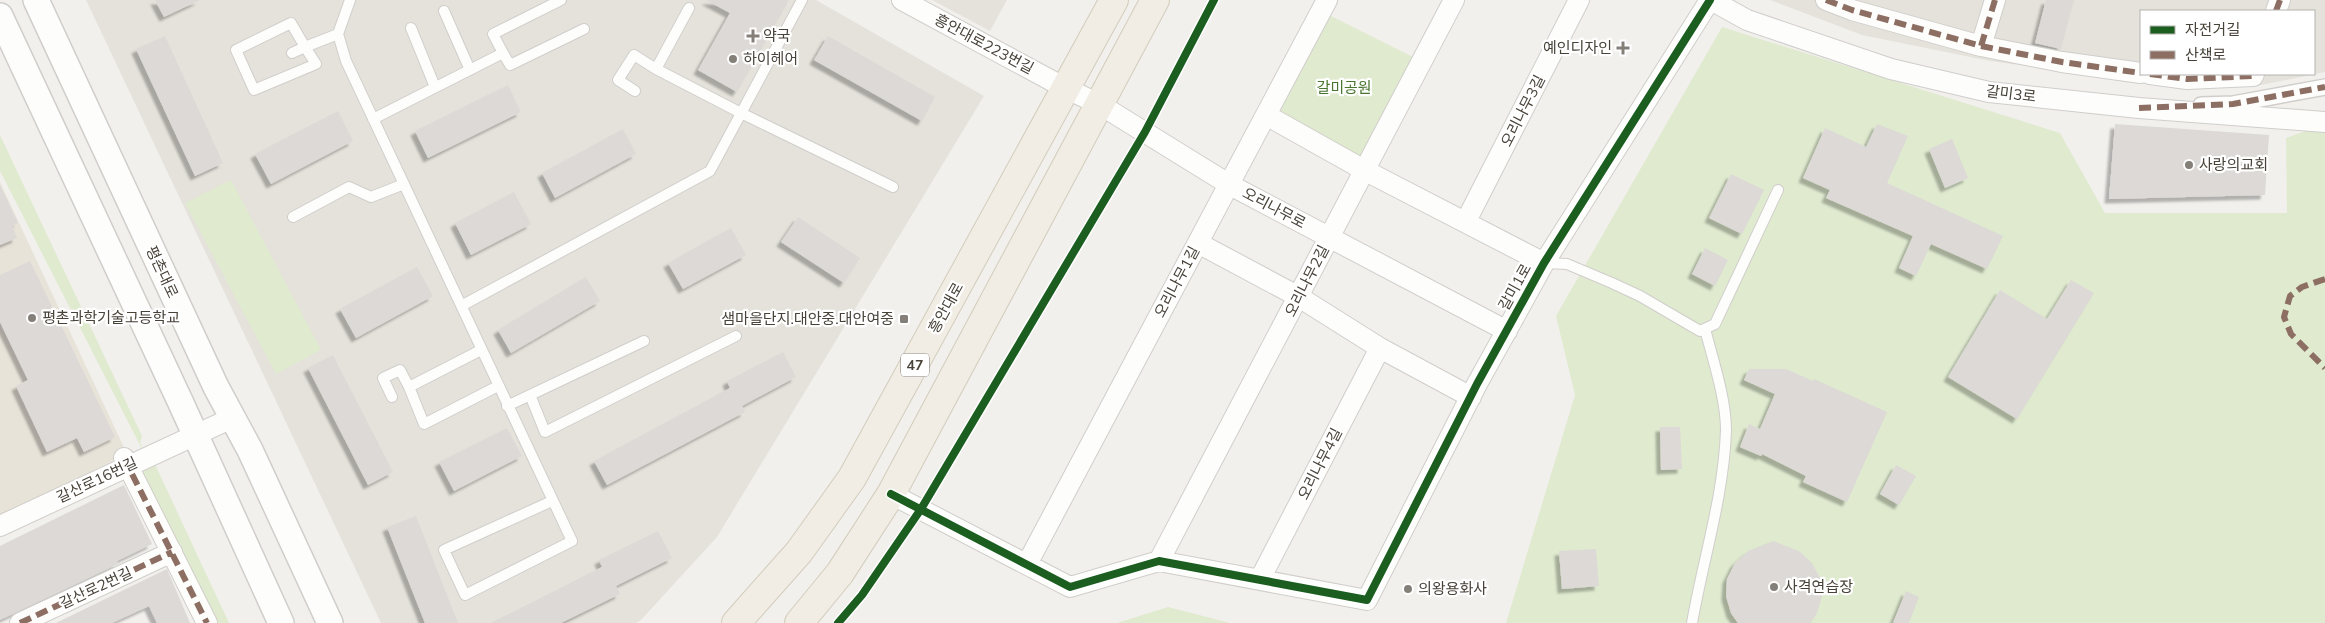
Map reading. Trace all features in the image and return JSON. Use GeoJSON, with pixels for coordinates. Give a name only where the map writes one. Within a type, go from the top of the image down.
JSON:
{"type":"FeatureCollection","features":[{"type":"Feature","properties":{"kind":"main road","name":"흥안대로"},"geometry":{"type":"LineString","coordinates":[[736,623],[800,552],[852,478],[1067,89],[1114,0]]}},
{"type":"Feature","properties":{"kind":"main road","name":"47"},"geometry":{"type":"LineString","coordinates":[[798,623],[840,573],[891,494],[1154,0]]}},
{"type":"Feature","properties":{"kind":"main road"},"geometry":{"type":"LineString","coordinates":[[1098,30],[1129,47]]}},
{"type":"Feature","properties":{"kind":"street","name":"평촌대로"},"geometry":{"type":"LineString","coordinates":[[36,0],[330,623]]}},
{"type":"Feature","properties":{"kind":"street","name":"흥안대로223번길"},"geometry":{"type":"LineString","coordinates":[[902,0],[1067,89],[1099,104]]}},
{"type":"Feature","properties":{"kind":"street","name":"오리나무1길"},"geometry":{"type":"LineString","coordinates":[[1027,564],[1327,0]]}},
{"type":"Feature","properties":{"kind":"street","name":"오리나무2길"},"geometry":{"type":"LineString","coordinates":[[1159,561],[1454,0]]}},
{"type":"Feature","properties":{"kind":"street","name":"오리나무3길"},"geometry":{"type":"LineString","coordinates":[[1466,221],[1579,0]]}},
{"type":"Feature","properties":{"kind":"street","name":"갈미3로"},"geometry":{"type":"LineString","coordinates":[[1710,0],[1747,20],[1891,69],[1989,92],[2139,108],[2325,122]]}},
{"type":"Feature","properties":{"kind":"street","name":"갈미1로"},"geometry":{"type":"LineString","coordinates":[[1260,580],[1367,600],[1471,398],[1544,263],[1710,0]]}},
{"type":"Feature","properties":{"kind":"street"},"geometry":{"type":"LineString","coordinates":[[1826,0],[1852,10],[1981,46],[2062,62],[2140,72]]}},
{"type":"Feature","properties":{"kind":"street"},"geometry":{"type":"LineString","coordinates":[[1981,46],[1995,0]]}},
{"type":"Feature","properties":{"kind":"street"},"geometry":{"type":"LineString","coordinates":[[0,16],[6,41],[195,436],[280,623]]}},
{"type":"Feature","properties":{"kind":"street"},"geometry":{"type":"LineString","coordinates":[[2158,75],[2188,79],[2254,75]]}},
{"type":"Feature","properties":{"kind":"street"},"geometry":{"type":"LineString","coordinates":[[2139,108],[2233,104],[2325,87]]}},
{"type":"Feature","properties":{"kind":"street","name":"오리나무로"},"geometry":{"type":"LineString","coordinates":[[1099,104],[1230,185],[1507,331]]}},
{"type":"Feature","properties":{"kind":"street"},"geometry":{"type":"LineString","coordinates":[[1266,115],[1364,170],[1466,221],[1544,263]]}},
{"type":"Feature","properties":{"kind":"street"},"geometry":{"type":"LineString","coordinates":[[1198,243],[1299,297],[1380,348],[1471,398]]}},
{"type":"Feature","properties":{"kind":"street","name":"오리나무4길"},"geometry":{"type":"LineString","coordinates":[[1260,580],[1380,348]]}},
{"type":"Feature","properties":{"kind":"street","name":"갈산로16번길"},"geometry":{"type":"LineString","coordinates":[[0,526],[127,462],[195,436],[232,418]]}},
{"type":"Feature","properties":{"kind":"street"},"geometry":{"type":"LineString","coordinates":[[127,462],[207,623]]}},
{"type":"Feature","properties":{"kind":"street"},"geometry":{"type":"LineString","coordinates":[[891,494],[1070,587],[1159,561],[1260,580]]}},
{"type":"Feature","properties":{"kind":"street","name":"갈산로2번길"},"geometry":{"type":"LineString","coordinates":[[20,623],[172,552]]}},
{"type":"Feature","properties":{"kind":"lane"},"geometry":{"type":"LineString","coordinates":[[350,0],[338,34],[346,61],[463,305],[481,350],[572,541],[465,595],[444,550],[552,500]]}},
{"type":"Feature","properties":{"kind":"lane"},"geometry":{"type":"LineString","coordinates":[[560,0],[493,34],[510,65],[584,29]]}},
{"type":"Feature","properties":{"kind":"lane"},"geometry":{"type":"LineString","coordinates":[[463,305],[710,171],[802,0]]}},
{"type":"Feature","properties":{"kind":"lane"},"geometry":{"type":"LineString","coordinates":[[656,69],[689,8]]}},
{"type":"Feature","properties":{"kind":"lane"},"geometry":{"type":"LineString","coordinates":[[444,11],[470,70]]}},
{"type":"Feature","properties":{"kind":"lane"},"geometry":{"type":"LineString","coordinates":[[291,23],[305,47],[316,64],[254,90],[236,50],[291,23]]}},
{"type":"Feature","properties":{"kind":"lane"},"geometry":{"type":"LineString","coordinates":[[411,28],[435,87]]}},
{"type":"Feature","properties":{"kind":"lane"},"geometry":{"type":"LineString","coordinates":[[292,53],[338,34]]}},
{"type":"Feature","properties":{"kind":"lane"},"geometry":{"type":"LineString","coordinates":[[373,119],[503,53]]}},
{"type":"Feature","properties":{"kind":"lane"},"geometry":{"type":"LineString","coordinates":[[636,91],[618,80],[634,56],[741,113],[893,187]]}},
{"type":"Feature","properties":{"kind":"lane"},"geometry":{"type":"LineString","coordinates":[[293,217],[349,187],[371,197],[404,184]]}},
{"type":"Feature","properties":{"kind":"lane"},"geometry":{"type":"LineString","coordinates":[[1544,263],[1567,264],[1640,296],[1700,331],[1715,324],[1778,190]]}},
{"type":"Feature","properties":{"kind":"lane"},"geometry":{"type":"LineString","coordinates":[[1692,623],[1719,490],[1726,429],[1720,389],[1705,329]]}},
{"type":"Feature","properties":{"kind":"lane"},"geometry":{"type":"LineString","coordinates":[[530,395],[545,432],[736,336]]}},
{"type":"Feature","properties":{"kind":"lane"},"geometry":{"type":"LineString","coordinates":[[507,406],[644,341]]}},
{"type":"Feature","properties":{"kind":"lane"},"geometry":{"type":"LineString","coordinates":[[408,387],[481,350]]}},
{"type":"Feature","properties":{"kind":"lane"},"geometry":{"type":"LineString","coordinates":[[392,397],[384,378],[400,370],[424,424],[498,386]]}},
{"type":"Feature","properties":{"kind":"shaded area"},"geometry":{"type":"Polygon","coordinates":[[[86,0],[816,0],[984,96],[717,537],[641,620],[636,623],[381,623],[86,0]]]}},
{"type":"Feature","properties":{"kind":"shaded area"},"geometry":{"type":"Polygon","coordinates":[[[932,0],[1007,0],[990,31],[932,0]]]}},
{"type":"Feature","properties":{"kind":"shaded area"},"geometry":{"type":"Polygon","coordinates":[[[1770,0],[2325,0],[2325,72],[2315,74],[2315,10],[2140,10],[2140,75],[2310,75],[2256,86],[2161,84],[1990,61],[1862,35],[1770,0]]]}},
{"type":"Feature","properties":{"kind":"shaded area","name":"평촌과학기술고등학교"},"geometry":{"type":"Polygon","coordinates":[[[0,182],[127,454],[0,516],[0,182]]]}},
{"type":"Feature","properties":{"kind":"green space","name":"갈미공원"},"geometry":{"type":"Polygon","coordinates":[[[1321,11],[1421,61],[1364,170],[1266,115],[1321,11]]]}},
{"type":"Feature","properties":{"kind":"green space"},"geometry":{"type":"Polygon","coordinates":[[[1722,27],[2060,133],[2105,213],[2287,213],[2286,138],[2325,124],[2325,623],[1506,623],[1575,395],[1556,316],[1722,27]]]}},
{"type":"Feature","properties":{"kind":"green space"},"geometry":{"type":"Polygon","coordinates":[[[0,135],[142,436],[140,443],[146,457],[0,171],[0,135]]]}},
{"type":"Feature","properties":{"kind":"green space"},"geometry":{"type":"Polygon","coordinates":[[[231,180],[321,350],[276,374],[185,203],[231,180]]]}},
{"type":"Feature","properties":{"kind":"green space"},"geometry":{"type":"Polygon","coordinates":[[[153,460],[229,623],[210,623],[135,469],[153,460]]]}},
{"type":"Feature","properties":{"kind":"green space"},"geometry":{"type":"Polygon","coordinates":[[[1168,607],[1230,623],[1117,623],[1168,607]]]}},
{"type":"Feature","properties":{"kind":"building"},"geometry":{"type":"Polygon","coordinates":[[[155,0],[200,0],[164,17],[155,0]]]}},
{"type":"Feature","properties":{"kind":"building"},"geometry":{"type":"Polygon","coordinates":[[[706,0],[789,0],[737,92],[698,70],[730,13],[706,0]]]}},
{"type":"Feature","properties":{"kind":"building"},"geometry":{"type":"Polygon","coordinates":[[[2046,0],[2074,0],[2061,49],[2035,43],[2046,0]]]}},
{"type":"Feature","properties":{"kind":"building"},"geometry":{"type":"Polygon","coordinates":[[[165,36],[223,163],[195,176],[136,49],[165,36]]]}},
{"type":"Feature","properties":{"kind":"building"},"geometry":{"type":"Polygon","coordinates":[[[828,36],[935,97],[922,121],[814,60],[828,36]]]}},
{"type":"Feature","properties":{"kind":"building"},"geometry":{"type":"Polygon","coordinates":[[[508,85],[521,112],[428,158],[415,131],[508,85]]]}},
{"type":"Feature","properties":{"kind":"building"},"geometry":{"type":"Polygon","coordinates":[[[338,111],[353,141],[271,184],[255,154],[338,111]]]}},
{"type":"Feature","properties":{"kind":"building"},"geometry":{"type":"Polygon","coordinates":[[[1877,124],[1908,136],[1887,183],[2003,236],[1987,269],[1931,244],[1916,276],[1899,268],[1913,236],[1826,198],[1830,190],[1803,178],[1825,128],[1866,147],[1877,124]]]}},
{"type":"Feature","properties":{"kind":"building","name":"사랑의교회"},"geometry":{"type":"Polygon","coordinates":[[[2115,124],[2269,135],[2265,195],[2109,199],[2115,124]]]}},
{"type":"Feature","properties":{"kind":"building"},"geometry":{"type":"Polygon","coordinates":[[[623,129],[636,154],[555,198],[542,173],[623,129]]]}},
{"type":"Feature","properties":{"kind":"building"},"geometry":{"type":"Polygon","coordinates":[[[1952,139],[1968,178],[1945,188],[1929,149],[1952,139]]]}},
{"type":"Feature","properties":{"kind":"building"},"geometry":{"type":"Polygon","coordinates":[[[1731,174],[1764,190],[1742,234],[1709,218],[1731,174]]]}},
{"type":"Feature","properties":{"kind":"building"},"geometry":{"type":"Polygon","coordinates":[[[0,185],[18,223],[12,226],[17,238],[0,245],[0,185]]]}},
{"type":"Feature","properties":{"kind":"building"},"geometry":{"type":"Polygon","coordinates":[[[514,192],[531,224],[471,255],[455,223],[514,192]]]}},
{"type":"Feature","properties":{"kind":"building"},"geometry":{"type":"Polygon","coordinates":[[[798,217],[860,258],[844,283],[781,242],[798,217]]]}},
{"type":"Feature","properties":{"kind":"building"},"geometry":{"type":"Polygon","coordinates":[[[731,228],[746,255],[683,289],[668,263],[731,228]]]}},
{"type":"Feature","properties":{"kind":"building"},"geometry":{"type":"Polygon","coordinates":[[[1705,248],[1728,260],[1715,286],[1692,274],[1705,248]]]}},
{"type":"Feature","properties":{"kind":"building"},"geometry":{"type":"Polygon","coordinates":[[[30,261],[115,437],[84,452],[77,438],[47,452],[16,386],[28,380],[0,322],[0,275],[30,261]]]}},
{"type":"Feature","properties":{"kind":"building"},"geometry":{"type":"Polygon","coordinates":[[[417,267],[433,296],[356,338],[340,309],[417,267]]]}},
{"type":"Feature","properties":{"kind":"building"},"geometry":{"type":"Polygon","coordinates":[[[586,277],[600,301],[511,353],[498,330],[586,277]]]}},
{"type":"Feature","properties":{"kind":"building"},"geometry":{"type":"Polygon","coordinates":[[[2071,280],[2094,293],[2017,419],[1948,377],[2000,290],[2047,319],[2071,280]]]}},
{"type":"Feature","properties":{"kind":"building"},"geometry":{"type":"Polygon","coordinates":[[[783,352],[796,377],[742,406],[745,412],[607,485],[594,461],[730,388],[727,381],[783,352]]]}},
{"type":"Feature","properties":{"kind":"building"},"geometry":{"type":"Polygon","coordinates":[[[333,355],[393,472],[368,485],[308,368],[333,355]]]}},
{"type":"Feature","properties":{"kind":"building"},"geometry":{"type":"Polygon","coordinates":[[[1749,369],[1786,369],[1813,381],[1814,379],[1887,412],[1847,502],[1803,482],[1806,476],[1762,454],[1761,456],[1740,447],[1749,424],[1760,429],[1775,394],[1744,380],[1749,369]]]}},
{"type":"Feature","properties":{"kind":"building"},"geometry":{"type":"Polygon","coordinates":[[[1660,427],[1680,427],[1682,469],[1661,470],[1660,427]]]}},
{"type":"Feature","properties":{"kind":"building"},"geometry":{"type":"Polygon","coordinates":[[[507,428],[522,456],[454,491],[439,462],[507,428]]]}},
{"type":"Feature","properties":{"kind":"building"},"geometry":{"type":"Polygon","coordinates":[[[1896,465],[1916,476],[1899,505],[1880,494],[1896,465]]]}},
{"type":"Feature","properties":{"kind":"building"},"geometry":{"type":"Polygon","coordinates":[[[124,485],[152,544],[117,561],[118,564],[0,620],[0,546],[124,485]]]}},
{"type":"Feature","properties":{"kind":"building"},"geometry":{"type":"Polygon","coordinates":[[[416,516],[458,623],[425,623],[387,527],[416,516]]]}},
{"type":"Feature","properties":{"kind":"building"},"geometry":{"type":"Polygon","coordinates":[[[658,531],[672,558],[616,586],[620,594],[561,623],[491,623],[602,567],[599,560],[658,531]]]}},
{"type":"Feature","properties":{"kind":"building","name":"사격연습장"},"geometry":{"type":"Polygon","coordinates":[[[1773,541],[1799,551],[1812,563],[1820,578],[1822,596],[1817,613],[1810,623],[1738,623],[1731,613],[1726,596],[1727,579],[1735,563],[1748,551],[1773,541]]]}},
{"type":"Feature","properties":{"kind":"building"},"geometry":{"type":"Polygon","coordinates":[[[1596,549],[1599,586],[1562,589],[1559,551],[1596,549]]]}},
{"type":"Feature","properties":{"kind":"building"},"geometry":{"type":"Polygon","coordinates":[[[167,569],[190,623],[157,623],[149,606],[112,623],[56,623],[167,569]]]}},
{"type":"Feature","properties":{"kind":"building"},"geometry":{"type":"Polygon","coordinates":[[[1906,591],[1919,597],[1909,623],[1893,623],[1906,591]]]}},
{"type":"Feature","properties":{"kind":"marked path"},"geometry":{"type":"LineString","coordinates":[[1826,0],[1852,10],[1981,46],[1995,0]]}},
{"type":"Feature","properties":{"kind":"marked path"},"geometry":{"type":"LineString","coordinates":[[2276,10],[2280,0]]}},
{"type":"Feature","properties":{"kind":"marked path"},"geometry":{"type":"LineString","coordinates":[[1981,46],[2062,62],[2140,73]]}},
{"type":"Feature","properties":{"kind":"marked path"},"geometry":{"type":"LineString","coordinates":[[2157,75],[2187,79],[2254,75]]}},
{"type":"Feature","properties":{"kind":"marked path"},"geometry":{"type":"LineString","coordinates":[[2139,108],[2233,104],[2325,87]]}},
{"type":"Feature","properties":{"kind":"marked path"},"geometry":{"type":"LineString","coordinates":[[2325,279],[2302,287],[2290,296],[2284,317],[2291,334],[2325,368]]}},
{"type":"Feature","properties":{"kind":"marked path"},"geometry":{"type":"LineString","coordinates":[[124,458],[207,623]]}},
{"type":"Feature","properties":{"kind":"marked path"},"geometry":{"type":"LineString","coordinates":[[20,623],[172,552]]}},
{"type":"Feature","properties":{"kind":"cycle path"},"geometry":{"type":"LineString","coordinates":[[838,623],[862,595],[921,509],[1145,132],[1214,0]]}},
{"type":"Feature","properties":{"kind":"cycle path"},"geometry":{"type":"LineString","coordinates":[[891,494],[1070,587],[1159,561],[1367,600],[1477,384],[1544,263],[1710,0]]}},
{"type":"Feature","properties":{"kind":"place","name":"약국"},"geometry":{"type":"Point","coordinates":[753,36]}},
{"type":"Feature","properties":{"kind":"place","name":"예인디자인"},"geometry":{"type":"Point","coordinates":[1623,48]}},
{"type":"Feature","properties":{"kind":"place","name":"하이헤어"},"geometry":{"type":"Point","coordinates":[733,59]}},
{"type":"Feature","properties":{"kind":"place","name":"사랑의교회"},"geometry":{"type":"Point","coordinates":[2189,165]}},
{"type":"Feature","properties":{"kind":"place","name":"평촌과학기술고등학교"},"geometry":{"type":"Point","coordinates":[32,318]}},
{"type":"Feature","properties":{"kind":"place","name":"샘마을단지.대안중.대안여중"},"geometry":{"type":"Point","coordinates":[904,319]}},
{"type":"Feature","properties":{"kind":"place","name":"사격연습장"},"geometry":{"type":"Point","coordinates":[1774,587]}},
{"type":"Feature","properties":{"kind":"place","name":"의왕용화사"},"geometry":{"type":"Point","coordinates":[1408,589]}}]}
